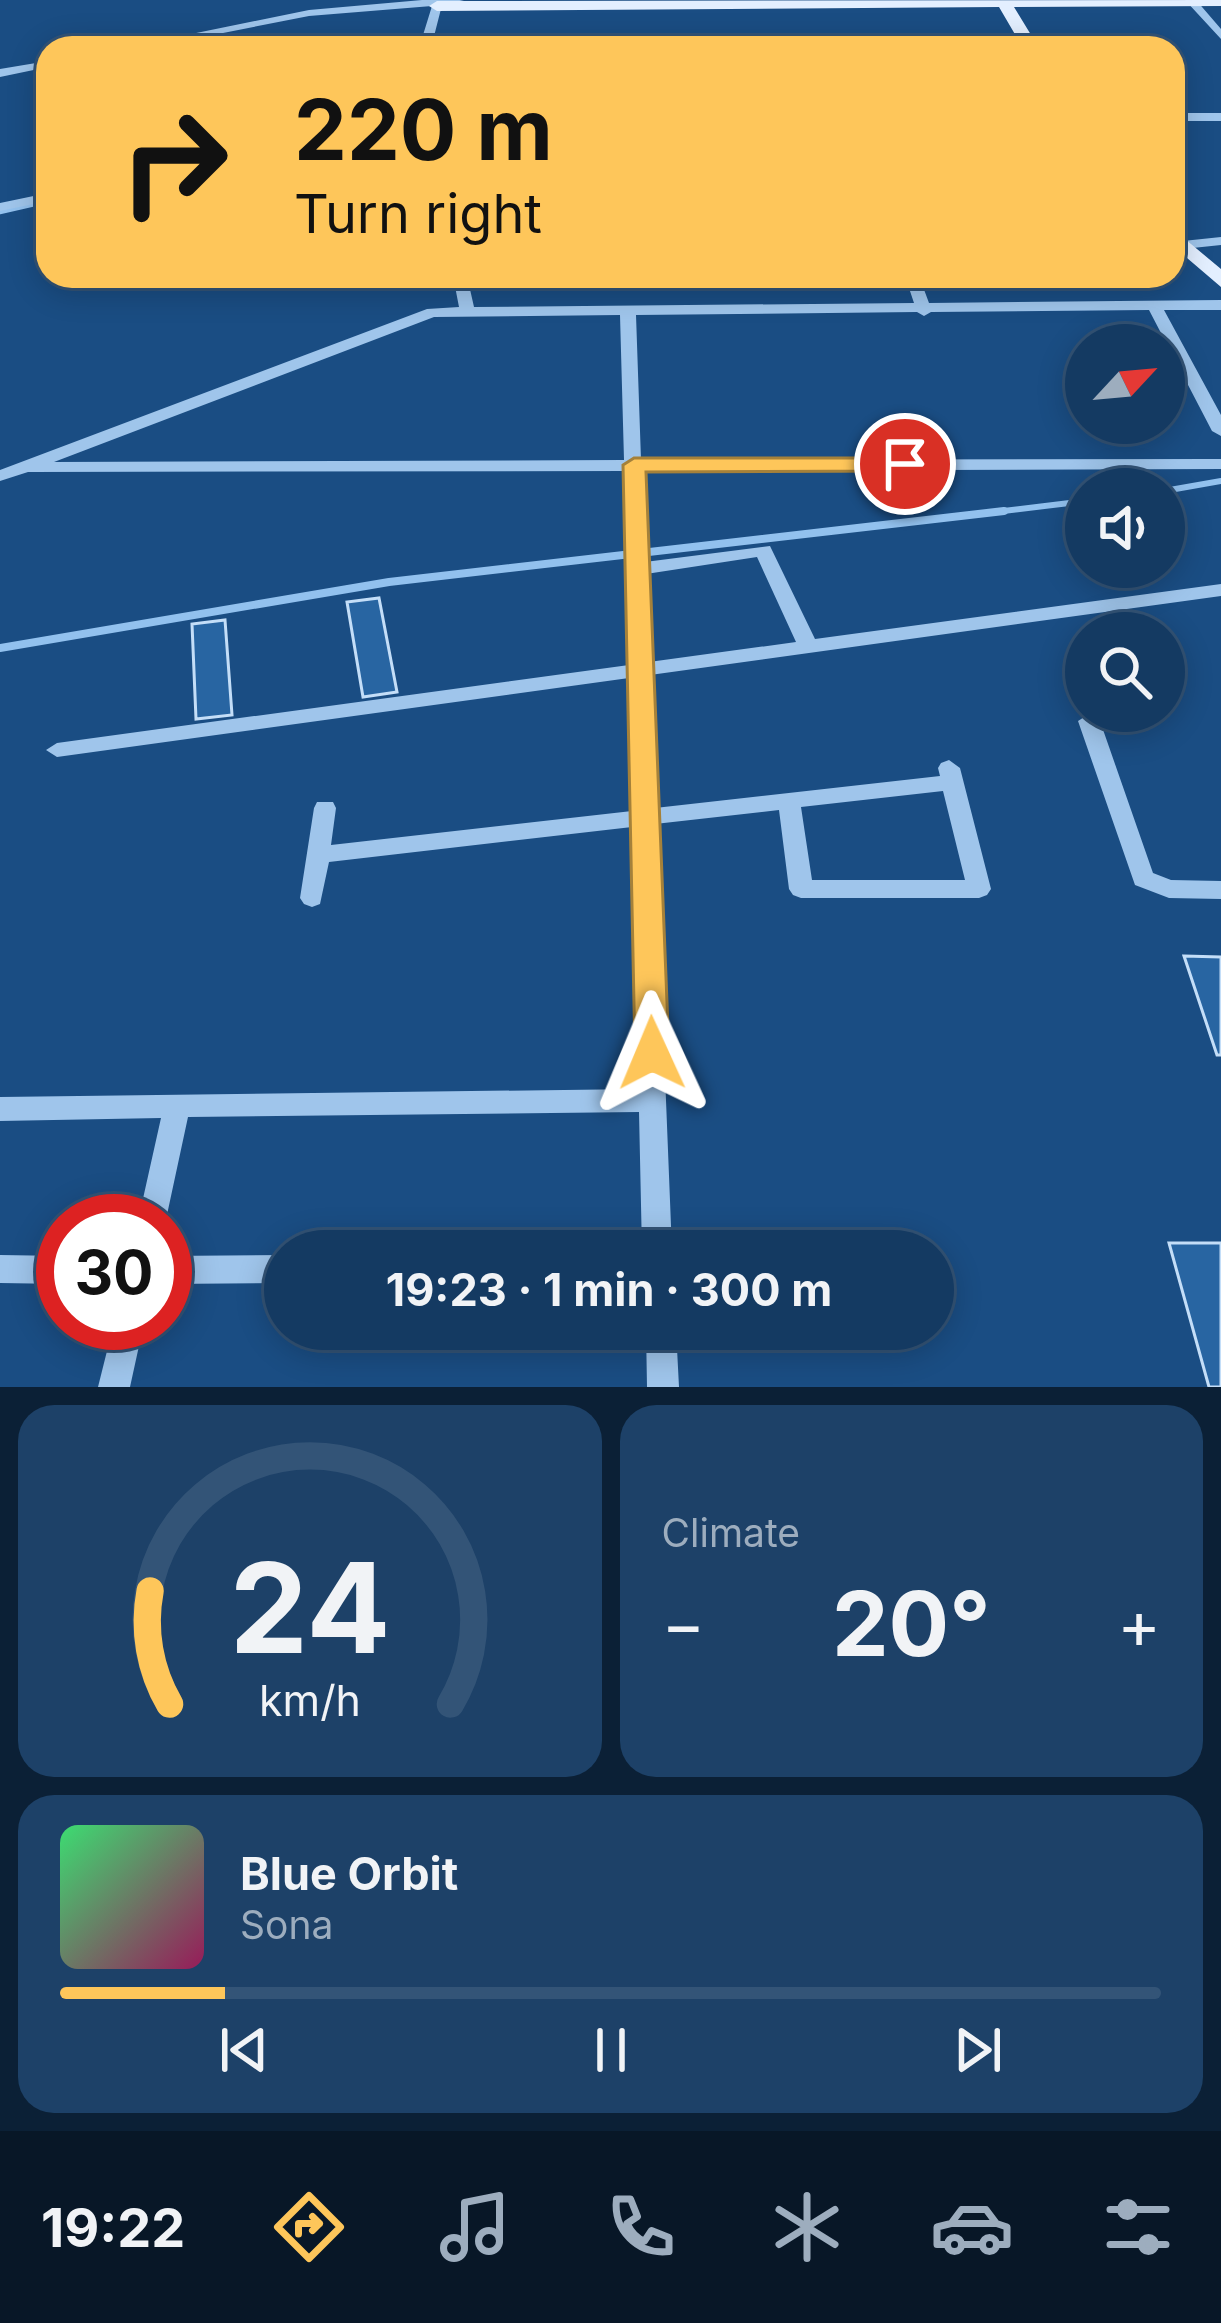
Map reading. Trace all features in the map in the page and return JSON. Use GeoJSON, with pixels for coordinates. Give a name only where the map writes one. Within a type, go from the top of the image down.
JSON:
{"type":"FeatureCollection","features":[{"type":"Feature","properties":{"kind":"main road"},"geometry":{"type":"LineString","coordinates":[[1003,1],[1024,36]]}},
{"type":"Feature","properties":{"kind":"main road"},"geometry":{"type":"LineString","coordinates":[[428,4],[1221,1]]}},
{"type":"Feature","properties":{"kind":"main road"},"geometry":{"type":"LineString","coordinates":[[1185,247],[1221,280]]}},
{"type":"Feature","properties":{"kind":"street"},"geometry":{"type":"LineString","coordinates":[[194,36],[334,10],[459,0]]}},
{"type":"Feature","properties":{"kind":"street"},"geometry":{"type":"LineString","coordinates":[[1190,1],[1221,36]]}},
{"type":"Feature","properties":{"kind":"street"},"geometry":{"type":"LineString","coordinates":[[426,36],[428,4]]}},
{"type":"Feature","properties":{"kind":"street"},"geometry":{"type":"LineString","coordinates":[[0,73],[36,66]]}},
{"type":"Feature","properties":{"kind":"street"},"geometry":{"type":"LineString","coordinates":[[1185,117],[1221,117]]}},
{"type":"Feature","properties":{"kind":"street"},"geometry":{"type":"LineString","coordinates":[[0,207],[36,199]]}},
{"type":"Feature","properties":{"kind":"street"},"geometry":{"type":"LineString","coordinates":[[1185,240],[1221,241]]}},
{"type":"Feature","properties":{"kind":"street"},"geometry":{"type":"LineString","coordinates":[[463,288],[468,313]]}},
{"type":"Feature","properties":{"kind":"street"},"geometry":{"type":"LineString","coordinates":[[916,288],[924,311]]}},
{"type":"Feature","properties":{"kind":"street"},"geometry":{"type":"LineString","coordinates":[[1,475],[433,312],[1156,309],[1221,304]]}},
{"type":"Feature","properties":{"kind":"street"},"geometry":{"type":"LineString","coordinates":[[1156,309],[1221,431]]}},
{"type":"Feature","properties":{"kind":"street"},"geometry":{"type":"LineString","coordinates":[[628,313],[648,819],[656,1230]]}},
{"type":"Feature","properties":{"kind":"street"},"geometry":{"type":"LineString","coordinates":[[30,467],[1221,464]]}},
{"type":"Feature","properties":{"kind":"street"},"geometry":{"type":"LineString","coordinates":[[639,560],[763,550],[808,645]]}},
{"type":"Feature","properties":{"kind":"street"},"geometry":{"type":"LineString","coordinates":[[57,750],[1221,590]]}},
{"type":"Feature","properties":{"kind":"street"},"geometry":{"type":"LineString","coordinates":[[1092,732],[1143,879],[1169,889],[1221,890]]}},
{"type":"Feature","properties":{"kind":"street"},"geometry":{"type":"LineString","coordinates":[[318,855],[486,832],[560,831],[789,802],[950,775],[979,889],[801,889],[789,802]]}},
{"type":"Feature","properties":{"kind":"street"},"geometry":{"type":"LineString","coordinates":[[312,898],[325,808]]}},
{"type":"Feature","properties":{"kind":"street"},"geometry":{"type":"LineString","coordinates":[[0,1109],[653,1100]]}},
{"type":"Feature","properties":{"kind":"street"},"geometry":{"type":"LineString","coordinates":[[158,1194],[177,1106]]}},
{"type":"Feature","properties":{"kind":"street"},"geometry":{"type":"LineString","coordinates":[[0,1269],[36,1270]]}},
{"type":"Feature","properties":{"kind":"street"},"geometry":{"type":"LineString","coordinates":[[192,1270],[264,1269]]}},
{"type":"Feature","properties":{"kind":"street"},"geometry":{"type":"LineString","coordinates":[[114,1387],[123,1350]]}},
{"type":"Feature","properties":{"kind":"street"},"geometry":{"type":"LineString","coordinates":[[662,1350],[663,1387]]}},
{"type":"Feature","properties":{"kind":"building"},"geometry":{"type":"Polygon","coordinates":[[[379,598],[397,692],[363,697],[347,602],[379,598]]]}},
{"type":"Feature","properties":{"kind":"building"},"geometry":{"type":"Polygon","coordinates":[[[225,620],[232,715],[196,719],[192,624],[225,620]]]}},
{"type":"Feature","properties":{"kind":"building"},"geometry":{"type":"Polygon","coordinates":[[[1184,956],[1221,957],[1221,1055],[1217,1055],[1184,956]]]}},
{"type":"Feature","properties":{"kind":"building"},"geometry":{"type":"Polygon","coordinates":[[[1169,1243],[1221,1243],[1221,1387],[1209,1387],[1169,1243]]]}},
{"type":"Feature","properties":{"kind":"waterway"},"geometry":{"type":"LineString","coordinates":[[0,212],[36,204]]}},
{"type":"Feature","properties":{"kind":"waterway"},"geometry":{"type":"LineString","coordinates":[[1185,487],[1221,481]]}},
{"type":"Feature","properties":{"kind":"waterway"},"geometry":{"type":"LineString","coordinates":[[978,514],[1065,504]]}},
{"type":"Feature","properties":{"kind":"waterway"},"geometry":{"type":"LineString","coordinates":[[0,648],[389,582],[1004,511]]}},
{"type":"Feature","properties":{"kind":"route"},"geometry":{"type":"LineString","coordinates":[[652,1053],[634,465],[905,464]]}}]}
